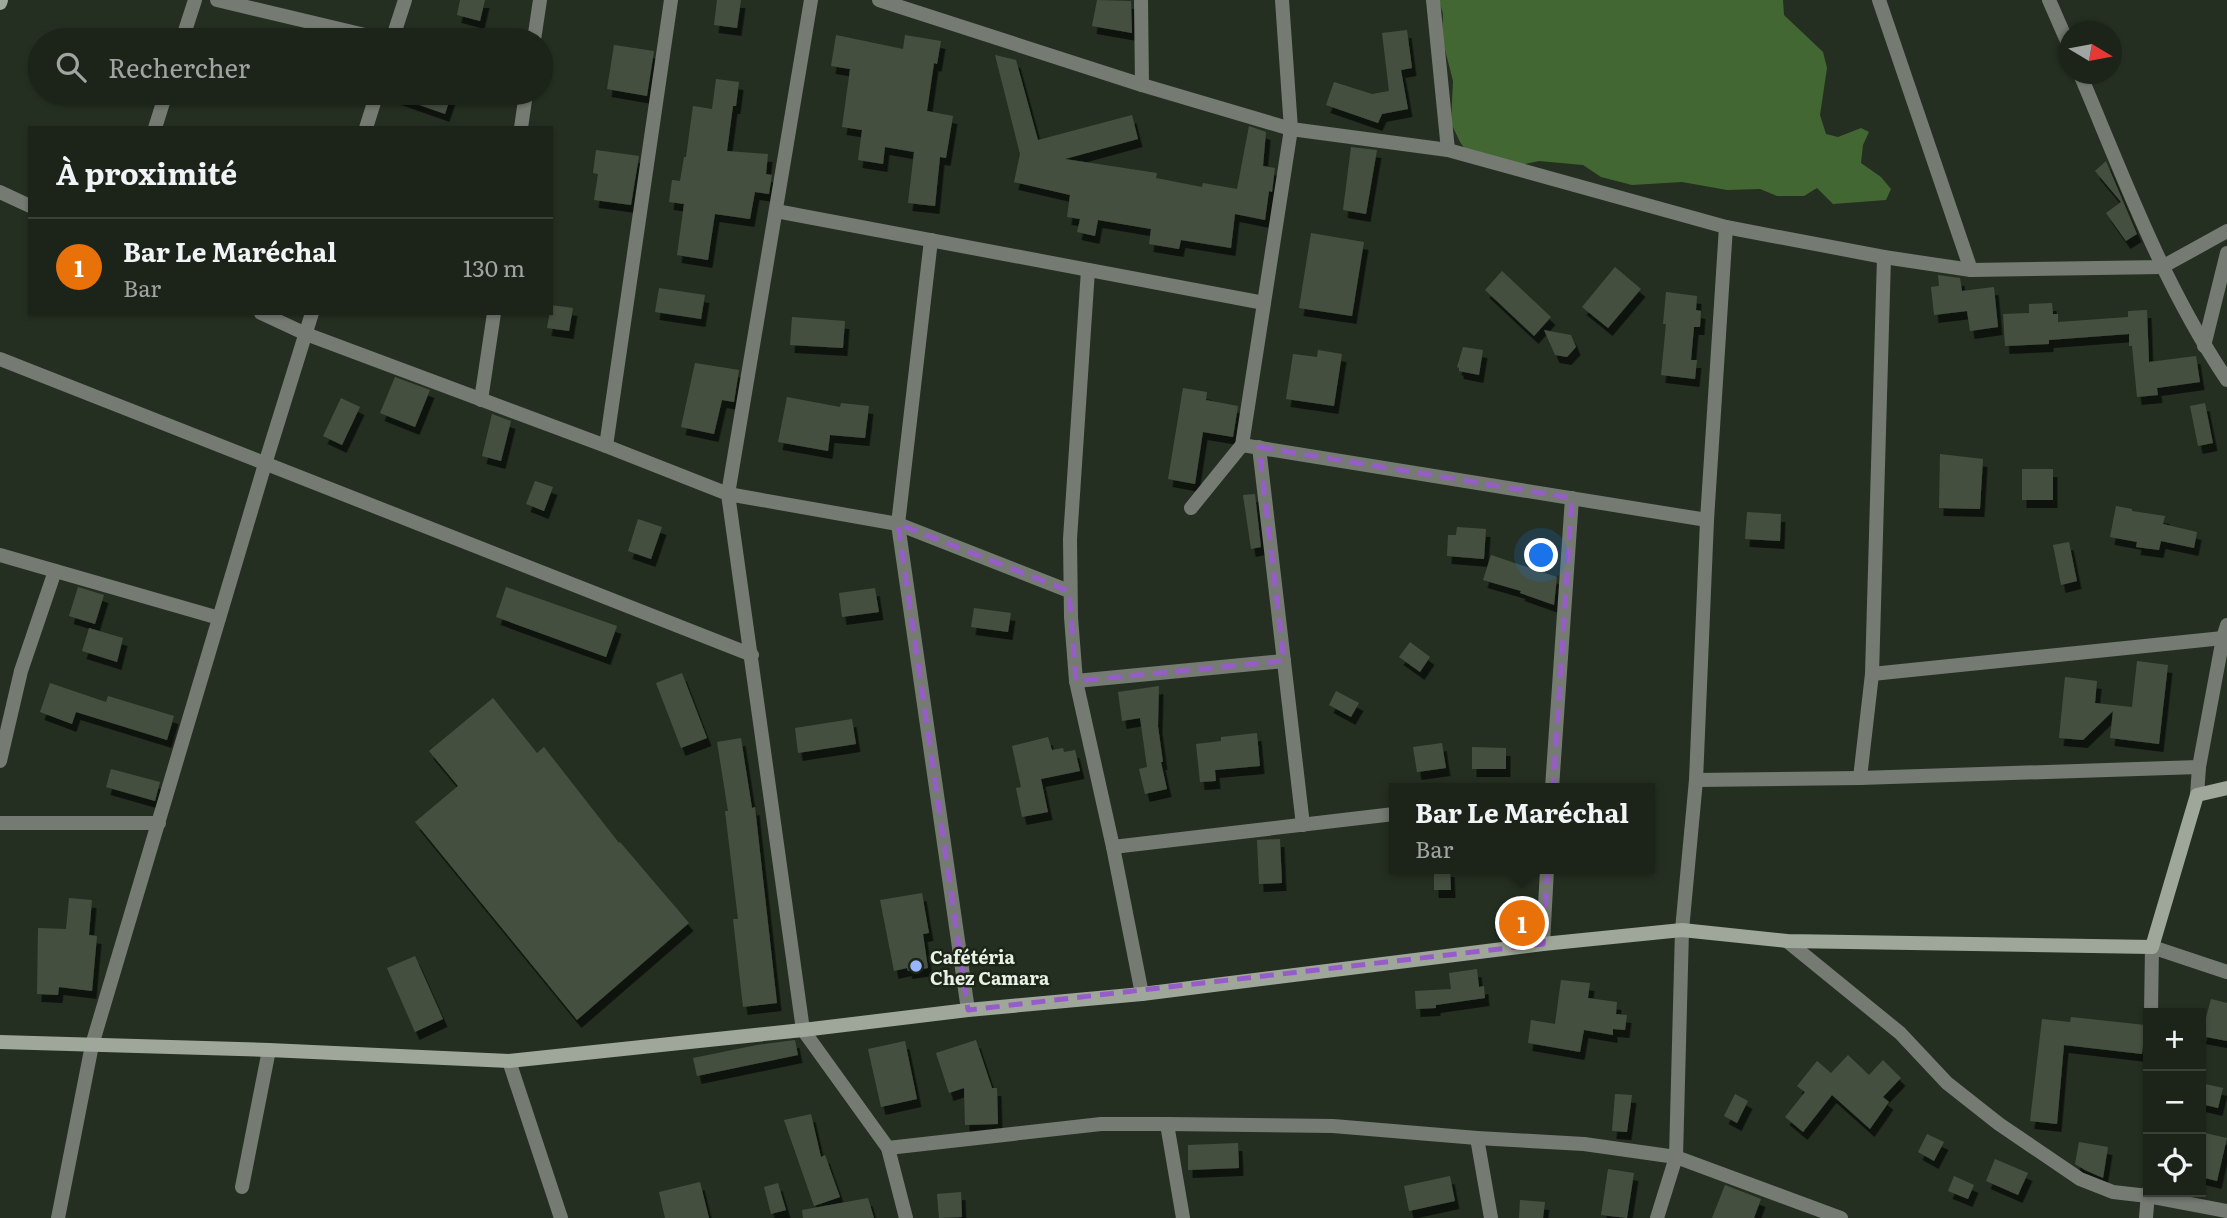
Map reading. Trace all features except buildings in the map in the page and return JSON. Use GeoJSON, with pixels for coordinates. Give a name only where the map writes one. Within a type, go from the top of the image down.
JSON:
{"type":"FeatureCollection","features":[{"type":"Feature","properties":{"kind":"street"},"geometry":{"type":"LineString","coordinates":[[186,28],[195,0]]}},
{"type":"Feature","properties":{"kind":"street"},"geometry":{"type":"LineString","coordinates":[[217,0],[335,28]]}},
{"type":"Feature","properties":{"kind":"street"},"geometry":{"type":"LineString","coordinates":[[396,28],[405,0]]}},
{"type":"Feature","properties":{"kind":"street"},"geometry":{"type":"LineString","coordinates":[[536,28],[540,0]]}},
{"type":"Feature","properties":{"kind":"street"},"geometry":{"type":"LineString","coordinates":[[606,446],[671,0]]}},
{"type":"Feature","properties":{"kind":"street"},"geometry":{"type":"LineString","coordinates":[[811,0],[728,494],[803,1030],[888,1148],[906,1218]]}},
{"type":"Feature","properties":{"kind":"street"},"geometry":{"type":"LineString","coordinates":[[879,0],[1142,85],[1291,129],[1448,150],[1726,227],[1884,257],[1971,270],[2162,267],[2227,231]]}},
{"type":"Feature","properties":{"kind":"street"},"geometry":{"type":"LineString","coordinates":[[1141,0],[1142,85]]}},
{"type":"Feature","properties":{"kind":"street"},"geometry":{"type":"LineString","coordinates":[[1191,508],[1242,445],[1291,129],[1282,0]]}},
{"type":"Feature","properties":{"kind":"street"},"geometry":{"type":"LineString","coordinates":[[1433,0],[1448,150]]}},
{"type":"Feature","properties":{"kind":"street"},"geometry":{"type":"LineString","coordinates":[[1879,0],[1971,270]]}},
{"type":"Feature","properties":{"kind":"street"},"geometry":{"type":"LineString","coordinates":[[2049,0],[2059,23]]}},
{"type":"Feature","properties":{"kind":"street"},"geometry":{"type":"LineString","coordinates":[[2084,84],[2162,267],[2204,346],[2227,380]]}},
{"type":"Feature","properties":{"kind":"street"},"geometry":{"type":"LineString","coordinates":[[156,126],[162,105]]}},
{"type":"Feature","properties":{"kind":"street"},"geometry":{"type":"LineString","coordinates":[[367,126],[373,105]]}},
{"type":"Feature","properties":{"kind":"street"},"geometry":{"type":"LineString","coordinates":[[521,126],[524,105]]}},
{"type":"Feature","properties":{"kind":"street"},"geometry":{"type":"LineString","coordinates":[[0,192],[28,205]]}},
{"type":"Feature","properties":{"kind":"street"},"geometry":{"type":"LineString","coordinates":[[775,211],[1264,303]]}},
{"type":"Feature","properties":{"kind":"street"},"geometry":{"type":"LineString","coordinates":[[1657,1218],[1676,1157],[1682,930],[1696,780],[1707,520],[1726,227]]}},
{"type":"Feature","properties":{"kind":"street"},"geometry":{"type":"LineString","coordinates":[[930,240],[898,524],[968,1010]]}},
{"type":"Feature","properties":{"kind":"street"},"geometry":{"type":"LineString","coordinates":[[2204,346],[2227,253]]}},
{"type":"Feature","properties":{"kind":"street"},"geometry":{"type":"LineString","coordinates":[[1860,778],[1872,674],[1884,257]]}},
{"type":"Feature","properties":{"kind":"street"},"geometry":{"type":"LineString","coordinates":[[1088,270],[1069,591],[1076,681],[1142,993]]}},
{"type":"Feature","properties":{"kind":"street"},"geometry":{"type":"LineString","coordinates":[[265,315],[306,334],[728,494],[898,524],[1069,591]]}},
{"type":"Feature","properties":{"kind":"street"},"geometry":{"type":"LineString","coordinates":[[58,1218],[92,1045],[311,315]]}},
{"type":"Feature","properties":{"kind":"street"},"geometry":{"type":"LineString","coordinates":[[481,400],[494,315]]}},
{"type":"Feature","properties":{"kind":"street"},"geometry":{"type":"LineString","coordinates":[[0,359],[752,655]]}},
{"type":"Feature","properties":{"kind":"street"},"geometry":{"type":"LineString","coordinates":[[1242,445],[1707,520]]}},
{"type":"Feature","properties":{"kind":"street"},"geometry":{"type":"LineString","coordinates":[[1259,447],[1303,825]]}},
{"type":"Feature","properties":{"kind":"street"},"geometry":{"type":"LineString","coordinates":[[1552,783],[1572,498]]}},
{"type":"Feature","properties":{"kind":"street"},"geometry":{"type":"LineString","coordinates":[[0,555],[219,618]]}},
{"type":"Feature","properties":{"kind":"street"},"geometry":{"type":"LineString","coordinates":[[0,761],[21,671],[55,571]]}},
{"type":"Feature","properties":{"kind":"street"},"geometry":{"type":"LineString","coordinates":[[1872,674],[2225,632],[2199,767],[2197,795],[2152,947],[2151,1008]]}},
{"type":"Feature","properties":{"kind":"street"},"geometry":{"type":"LineString","coordinates":[[1076,681],[1284,661]]}},
{"type":"Feature","properties":{"kind":"street"},"geometry":{"type":"LineString","coordinates":[[1696,780],[1860,778],[2199,767]]}},
{"type":"Feature","properties":{"kind":"street"},"geometry":{"type":"LineString","coordinates":[[2197,795],[2227,788]]}},
{"type":"Feature","properties":{"kind":"street"},"geometry":{"type":"LineString","coordinates":[[1113,847],[1389,815]]}},
{"type":"Feature","properties":{"kind":"street"},"geometry":{"type":"LineString","coordinates":[[0,823],[159,823]]}},
{"type":"Feature","properties":{"kind":"street"},"geometry":{"type":"LineString","coordinates":[[1543,944],[1547,874]]}},
{"type":"Feature","properties":{"kind":"street"},"geometry":{"type":"LineString","coordinates":[[0,1042],[509,1061],[1142,993],[1543,944],[1682,930],[1787,941],[2152,947],[2227,972]]}},
{"type":"Feature","properties":{"kind":"street"},"geometry":{"type":"LineString","coordinates":[[1787,941],[1900,1033],[1947,1083],[2040,1153],[2080,1179],[2113,1192],[2143,1194]]}},
{"type":"Feature","properties":{"kind":"street"},"geometry":{"type":"LineString","coordinates":[[242,1187],[269,1050]]}},
{"type":"Feature","properties":{"kind":"street"},"geometry":{"type":"LineString","coordinates":[[509,1061],[561,1218]]}},
{"type":"Feature","properties":{"kind":"street"},"geometry":{"type":"LineString","coordinates":[[888,1148],[1101,1124],[1333,1126],[1584,1144],[1676,1157],[1840,1218]]}},
{"type":"Feature","properties":{"kind":"street"},"geometry":{"type":"LineString","coordinates":[[1167,1124],[1183,1218]]}},
{"type":"Feature","properties":{"kind":"street"},"geometry":{"type":"LineString","coordinates":[[1477,1138],[1491,1218]]}},
{"type":"Feature","properties":{"kind":"street"},"geometry":{"type":"LineString","coordinates":[[2146,1218],[2148,1197]]}},
{"type":"Feature","properties":{"kind":"street"},"geometry":{"type":"LineString","coordinates":[[2162,1197],[2227,1211]]}},
{"type":"Feature","properties":{"kind":"highlighted area"},"geometry":{"type":"Polygon","coordinates":[[[1259,447],[1572,498],[1543,944],[968,1010],[898,524],[1069,591],[1076,681],[1284,661],[1259,447]]]}},
{"type":"Feature","properties":{"kind":"green space"},"geometry":{"type":"Polygon","coordinates":[[[1439,0],[1783,0],[1784,15],[1823,52],[1827,68],[1820,115],[1826,134],[1838,137],[1861,128],[1869,132],[1863,145],[1861,163],[1881,177],[1891,189],[1886,200],[1833,204],[1817,188],[1804,196],[1777,196],[1760,189],[1727,190],[1682,182],[1632,185],[1601,177],[1583,165],[1539,161],[1516,166],[1469,155],[1451,123],[1453,81],[1442,38],[1443,14],[1439,0]]]}},
{"type":"Feature","properties":{"kind":"place","name":"Bar Le Maréchal"},"geometry":{"type":"Point","coordinates":[1522,923]}},
{"type":"Feature","properties":{"kind":"place","name":"Cafétéria Chez Camara"},"geometry":{"type":"Point","coordinates":[916,966]}}]}
